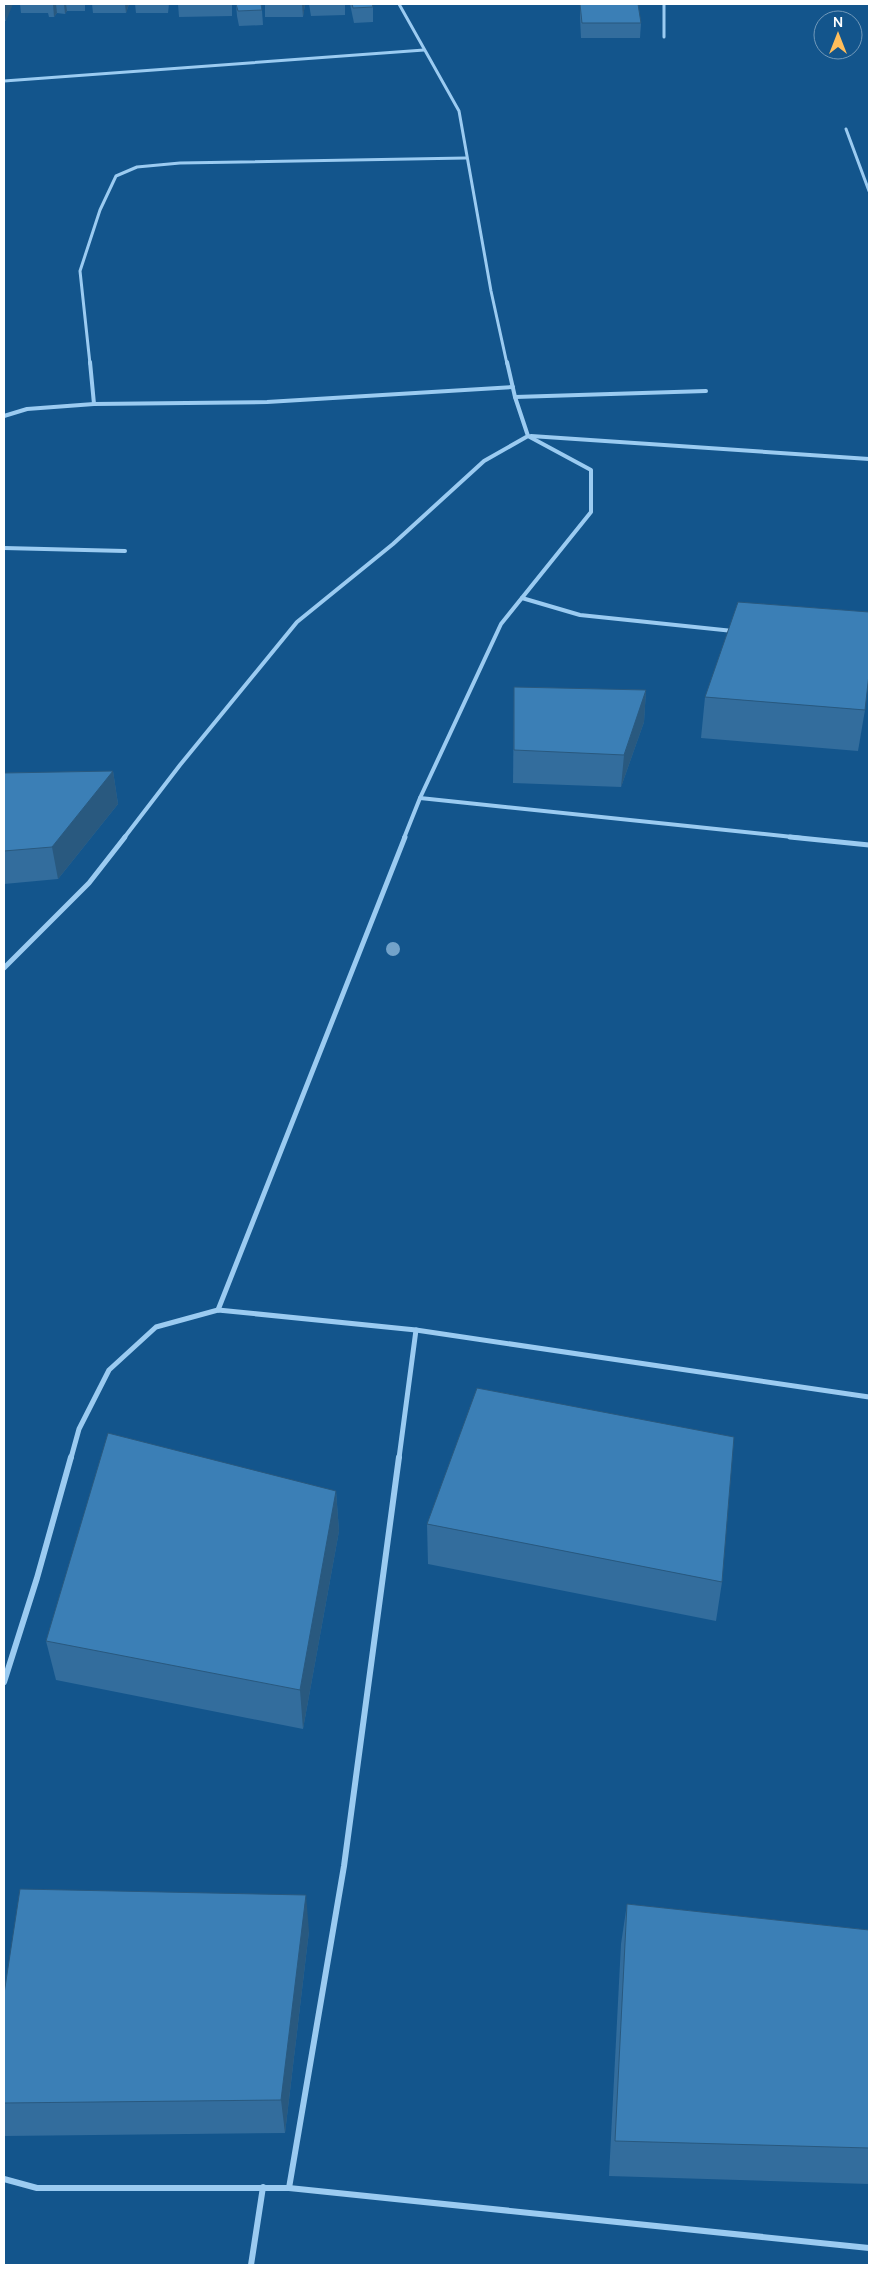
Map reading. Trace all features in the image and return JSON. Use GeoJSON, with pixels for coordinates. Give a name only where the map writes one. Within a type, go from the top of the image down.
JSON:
{"type":"FeatureCollection","features":[{"type":"Feature","properties":{"kind":"street"},"geometry":{"type":"LineString","coordinates":[[218,1310],[420,798],[501,624],[590,512],[591,470],[528,436],[515,397],[491,290],[458,110],[399,4]]}},
{"type":"Feature","properties":{"kind":"street"},"geometry":{"type":"LineString","coordinates":[[664,4],[664,37]]}},
{"type":"Feature","properties":{"kind":"street"},"geometry":{"type":"LineString","coordinates":[[4,81],[285,62],[424,50]]}},
{"type":"Feature","properties":{"kind":"street"},"geometry":{"type":"LineString","coordinates":[[846,130],[869,191]]}},
{"type":"Feature","properties":{"kind":"street"},"geometry":{"type":"LineString","coordinates":[[94,404],[80,271],[100,210],[116,176],[136,167],[180,163],[466,158]]}},
{"type":"Feature","properties":{"kind":"street"},"geometry":{"type":"LineString","coordinates":[[4,416],[26,409],[94,404],[267,402],[513,387]]}},
{"type":"Feature","properties":{"kind":"street"},"geometry":{"type":"LineString","coordinates":[[515,397],[706,391]]}},
{"type":"Feature","properties":{"kind":"street"},"geometry":{"type":"LineString","coordinates":[[4,968],[89,883],[180,765],[297,622],[393,544],[484,461],[528,436],[869,459]]}},
{"type":"Feature","properties":{"kind":"street"},"geometry":{"type":"LineString","coordinates":[[4,548],[125,551]]}},
{"type":"Feature","properties":{"kind":"street"},"geometry":{"type":"LineString","coordinates":[[522,598],[580,615],[736,631]]}},
{"type":"Feature","properties":{"kind":"street"},"geometry":{"type":"LineString","coordinates":[[420,798],[869,845]]}},
{"type":"Feature","properties":{"kind":"street"},"geometry":{"type":"LineString","coordinates":[[4,1682],[37,1578],[79,1429],[109,1370],[156,1327],[218,1310],[416,1330],[869,1397]]}},
{"type":"Feature","properties":{"kind":"street"},"geometry":{"type":"LineString","coordinates":[[289,2188],[344,1866],[416,1330]]}},
{"type":"Feature","properties":{"kind":"street"},"geometry":{"type":"LineString","coordinates":[[4,2179],[36,2188],[289,2188],[869,2248]]}},
{"type":"Feature","properties":{"kind":"street"},"geometry":{"type":"LineString","coordinates":[[251,2265],[263,2187]]}},
{"type":"Feature","properties":{"kind":"building"},"geometry":{"type":"Polygon","coordinates":[[[236,4],[261,4],[262,10],[238,11],[236,4]]]}},
{"type":"Feature","properties":{"kind":"building"},"geometry":{"type":"Polygon","coordinates":[[[352,4],[372,4],[373,7],[353,8],[352,4]]]}},
{"type":"Feature","properties":{"kind":"building"},"geometry":{"type":"Polygon","coordinates":[[[580,4],[638,4],[641,23],[582,23],[580,4]]]}},
{"type":"Feature","properties":{"kind":"building"},"geometry":{"type":"Polygon","coordinates":[[[738,602],[869,612],[869,674],[865,710],[705,697],[738,602]]]}},
{"type":"Feature","properties":{"kind":"building"},"geometry":{"type":"Polygon","coordinates":[[[514,687],[646,690],[624,755],[514,750],[514,687]]]}},
{"type":"Feature","properties":{"kind":"building"},"geometry":{"type":"Polygon","coordinates":[[[113,771],[52,847],[4,851],[4,773],[113,771]]]}},
{"type":"Feature","properties":{"kind":"building"},"geometry":{"type":"Polygon","coordinates":[[[477,1388],[734,1437],[722,1582],[427,1524],[477,1388]]]}},
{"type":"Feature","properties":{"kind":"building"},"geometry":{"type":"Polygon","coordinates":[[[108,1433],[336,1491],[300,1690],[46,1641],[108,1433]]]}},
{"type":"Feature","properties":{"kind":"building"},"geometry":{"type":"Polygon","coordinates":[[[20,1889],[306,1895],[281,2100],[4,2103],[4,1994],[20,1889]]]}},
{"type":"Feature","properties":{"kind":"building"},"geometry":{"type":"Polygon","coordinates":[[[627,1904],[869,1930],[869,2148],[615,2141],[627,1904]]]}}]}
